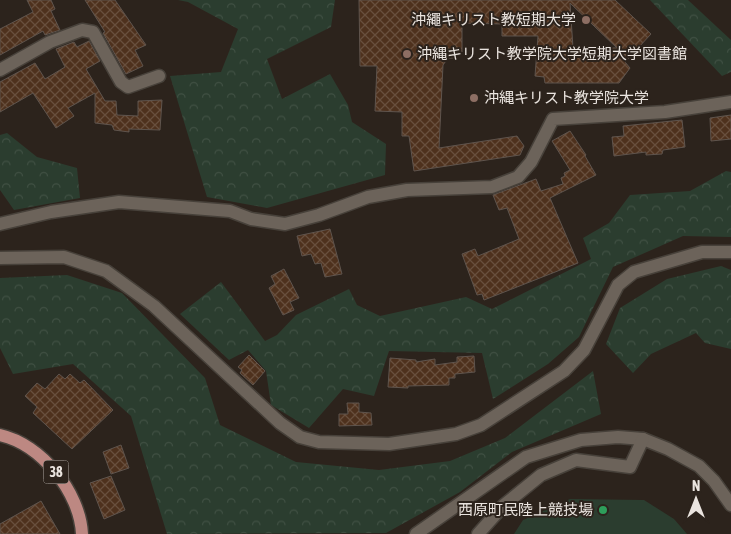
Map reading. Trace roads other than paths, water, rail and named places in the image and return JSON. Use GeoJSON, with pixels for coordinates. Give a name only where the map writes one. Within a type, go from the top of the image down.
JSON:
{"type":"FeatureCollection","features":[{"type":"Feature","properties":{"kind":"main road","name":"38"},"geometry":{"type":"LineString","coordinates":[[0,435],[34,450],[54,470],[62,480],[74,503],[82,526],[82,534]]}},
{"type":"Feature","properties":{"kind":"street"},"geometry":{"type":"LineString","coordinates":[[0,70],[50,42],[82,30],[93,32],[121,82],[128,87],[159,76]]}},
{"type":"Feature","properties":{"kind":"street"},"geometry":{"type":"LineString","coordinates":[[0,224],[51,212],[119,202],[230,212],[251,219],[285,224],[319,215],[368,197],[406,190],[492,187],[518,177],[531,162],[553,119],[665,112],[731,102]]}},
{"type":"Feature","properties":{"kind":"street"},"geometry":{"type":"LineString","coordinates":[[0,258],[64,257],[106,271],[154,306],[280,423],[300,437],[318,442],[389,444],[456,434],[481,425],[564,371],[584,350],[618,285],[634,272],[702,252],[731,252]]}},
{"type":"Feature","properties":{"kind":"street"},"geometry":{"type":"LineString","coordinates":[[416,534],[526,457],[581,440],[618,437],[642,439],[685,457],[699,466],[714,481],[731,505]]}},
{"type":"Feature","properties":{"kind":"street"},"geometry":{"type":"LineString","coordinates":[[478,534],[504,505],[542,475],[576,460],[630,468],[642,439]]}},
{"type":"Feature","properties":{"kind":"place","name":"沖繩キリスト教短期大学"},"geometry":{"type":"Point","coordinates":[586,20]}},
{"type":"Feature","properties":{"kind":"place","name":"沖縄キリスト教学院大学短期大学図書館"},"geometry":{"type":"Point","coordinates":[407,54]}},
{"type":"Feature","properties":{"kind":"place","name":"沖縄キリスト教学院大学"},"geometry":{"type":"Point","coordinates":[474,98]}},
{"type":"Feature","properties":{"kind":"place","name":"西原町民陸上競技場"},"geometry":{"type":"Point","coordinates":[603,510]}}]}
